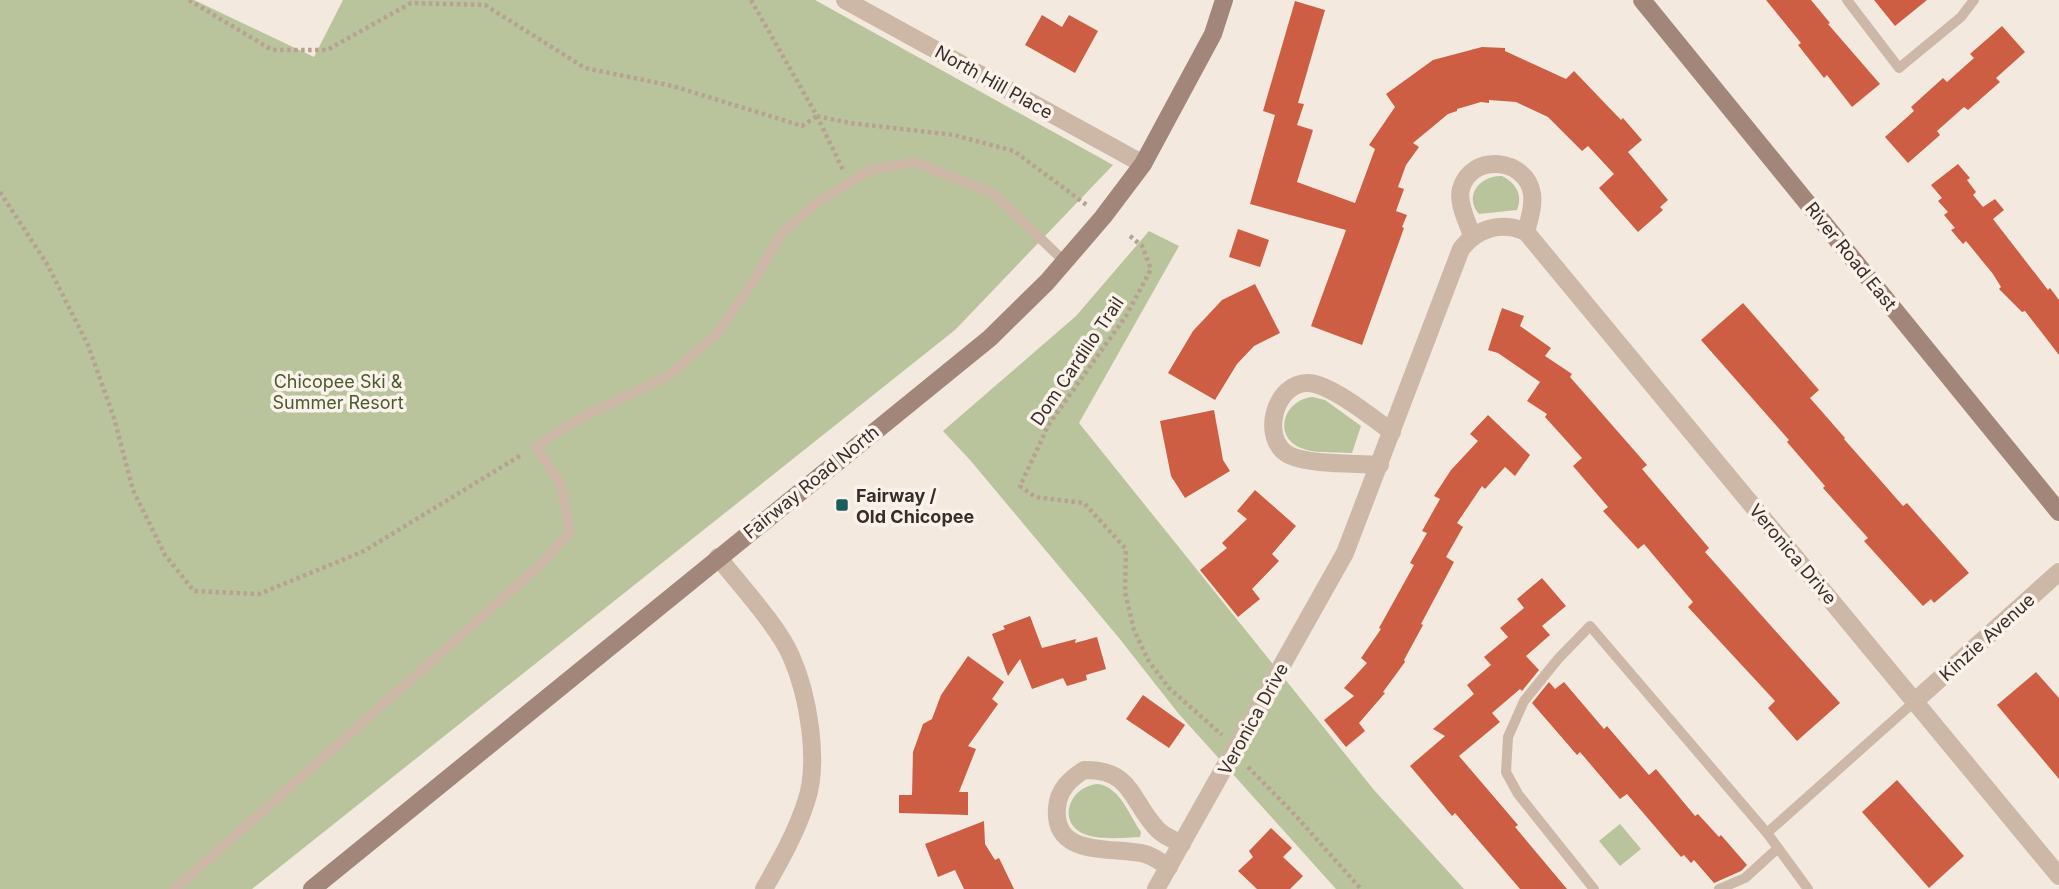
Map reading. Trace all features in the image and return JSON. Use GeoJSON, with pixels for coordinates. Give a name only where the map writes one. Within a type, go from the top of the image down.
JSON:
{"type":"FeatureCollection","features":[{"type":"Feature","properties":{"kind":"main road","name":"Fairway Road North"},"geometry":{"type":"LineString","coordinates":[[312,889],[990,338],[1065,262],[1143,164],[1213,34],[1224,0]]}},
{"type":"Feature","properties":{"kind":"main road","name":"River Road East"},"geometry":{"type":"LineString","coordinates":[[1642,0],[2059,512]]}},
{"type":"Feature","properties":{"kind":"street","name":"North Hill Place"},"geometry":{"type":"LineString","coordinates":[[845,0],[1143,164]]}},
{"type":"Feature","properties":{"kind":"street"},"geometry":{"type":"LineString","coordinates":[[1490,164],[1513,167],[1520,171],[1529,183],[1532,200],[1526,232],[1498,227],[1472,236],[1461,201],[1461,188],[1470,173],[1490,164]]}},
{"type":"Feature","properties":{"kind":"street","name":"Veronica Drive"},"geometry":{"type":"LineString","coordinates":[[1526,232],[2059,876]]}},
{"type":"Feature","properties":{"kind":"street","name":"Veronica Drive"},"geometry":{"type":"LineString","coordinates":[[1156,889],[1345,553],[1461,249],[1472,236]]}},
{"type":"Feature","properties":{"kind":"street"},"geometry":{"type":"LineString","coordinates":[[1380,465],[1302,459],[1287,454],[1275,434],[1276,410],[1291,388],[1304,383],[1314,384],[1331,390],[1392,432]]}},
{"type":"Feature","properties":{"kind":"street"},"geometry":{"type":"LineString","coordinates":[[718,557],[791,655],[808,710],[813,751],[807,800],[786,850],[764,889]]}},
{"type":"Feature","properties":{"kind":"street","name":"Kinzie Avenue"},"geometry":{"type":"LineString","coordinates":[[1914,702],[2059,572]]}},
{"type":"Feature","properties":{"kind":"street"},"geometry":{"type":"LineString","coordinates":[[1169,867],[1146,854],[1083,847],[1073,842],[1064,834],[1056,812],[1062,790],[1084,770],[1112,774],[1130,790],[1158,831],[1182,844]]}},
{"type":"Feature","properties":{"kind":"lane"},"geometry":{"type":"LineString","coordinates":[[1847,0],[1899,68],[1961,17],[1974,0]]}},
{"type":"Feature","properties":{"kind":"lane"},"geometry":{"type":"LineString","coordinates":[[175,889],[538,567],[570,532],[561,485],[536,446],[580,418],[666,377],[716,335],[749,288],[782,233],[819,201],[871,170],[914,162],[993,193],[1065,262]]}},
{"type":"Feature","properties":{"kind":"lane"},"geometry":{"type":"LineString","coordinates":[[1594,889],[1518,794],[1506,772],[1508,737],[1524,701],[1558,659],[1590,626],[1767,833],[1808,889]]}},
{"type":"Feature","properties":{"kind":"lane"},"geometry":{"type":"LineString","coordinates":[[1767,833],[1914,702]]}},
{"type":"Feature","properties":{"kind":"lane"},"geometry":{"type":"LineString","coordinates":[[1719,889],[1745,878],[1778,848]]}},
{"type":"Feature","properties":{"kind":"path"},"geometry":{"type":"LineString","coordinates":[[189,0],[272,50],[327,50],[411,3],[485,5],[585,68],[673,86],[802,126],[817,116],[850,123],[954,135],[1014,151],[1088,206]]}},
{"type":"Feature","properties":{"kind":"path"},"geometry":{"type":"LineString","coordinates":[[751,0],[817,116],[849,183]]}},
{"type":"Feature","properties":{"kind":"path"},"geometry":{"type":"LineString","coordinates":[[0,192],[47,264],[89,345],[114,418],[133,490],[165,555],[194,591],[259,594],[364,551],[536,446]]}},
{"type":"Feature","properties":{"kind":"path","name":"Dom Cardillo Trail"},"geometry":{"type":"LineString","coordinates":[[1130,236],[1142,246],[1151,270],[1125,316],[1049,424],[1020,486],[1035,497],[1084,503],[1126,549],[1125,592],[1134,630],[1148,660],[1169,688],[1227,740]]}},
{"type":"Feature","properties":{"kind":"path"},"geometry":{"type":"LineString","coordinates":[[1248,767],[1361,889]]}},
{"type":"Feature","properties":{"kind":"green space","name":"Chicopee Ski & Summer Resort"},"geometry":{"type":"Polygon","coordinates":[[[0,0],[194,0],[314,57],[343,0],[815,0],[1113,165],[955,330],[252,889],[0,889],[0,0]]]}},
{"type":"Feature","properties":{"kind":"green space"},"geometry":{"type":"Polygon","coordinates":[[[1502,176],[1511,182],[1519,194],[1517,210],[1479,214],[1473,200],[1476,188],[1487,179],[1502,176]]]}},
{"type":"Feature","properties":{"kind":"green space"},"geometry":{"type":"Polygon","coordinates":[[[1149,231],[1179,246],[1079,423],[1374,790],[1464,889],[1336,889],[1178,713],[1119,638],[943,431],[1076,316],[1149,231]]]}},
{"type":"Feature","properties":{"kind":"green space"},"geometry":{"type":"Polygon","coordinates":[[[1313,397],[1325,400],[1361,426],[1352,453],[1307,450],[1292,442],[1287,435],[1284,427],[1289,411],[1303,399],[1313,397]]]}},
{"type":"Feature","properties":{"kind":"green space"},"geometry":{"type":"Polygon","coordinates":[[[1088,786],[1106,786],[1118,796],[1141,832],[1140,837],[1096,837],[1075,828],[1069,813],[1074,797],[1088,786]]]}},
{"type":"Feature","properties":{"kind":"green space"},"geometry":{"type":"Polygon","coordinates":[[[1620,824],[1641,849],[1620,866],[1599,841],[1620,824]]]}},
{"type":"Feature","properties":{"kind":"building"},"geometry":{"type":"Polygon","coordinates":[[[1766,0],[1811,0],[1880,84],[1852,107],[1827,75],[1824,78],[1798,45],[1801,43],[1766,0]]]}},
{"type":"Feature","properties":{"kind":"building"},"geometry":{"type":"Polygon","coordinates":[[[1874,0],[1927,0],[1895,26],[1874,0]]]}},
{"type":"Feature","properties":{"kind":"building"},"geometry":{"type":"Polygon","coordinates":[[[1295,1],[1325,10],[1298,103],[1304,104],[1297,125],[1313,130],[1297,182],[1355,203],[1375,149],[1369,145],[1395,107],[1386,94],[1433,60],[1482,47],[1505,48],[1505,51],[1566,79],[1574,71],[1621,120],[1623,118],[1642,140],[1628,152],[1668,200],[1660,207],[1663,210],[1638,232],[1599,188],[1614,174],[1588,146],[1582,151],[1548,117],[1516,102],[1489,100],[1489,103],[1481,102],[1457,109],[1413,143],[1419,147],[1406,165],[1398,187],[1404,189],[1396,211],[1407,215],[1402,227],[1404,228],[1362,345],[1311,326],[1346,230],[1250,204],[1275,115],[1263,111],[1295,1]]]}},
{"type":"Feature","properties":{"kind":"building"},"geometry":{"type":"Polygon","coordinates":[[[1042,15],[1062,27],[1069,15],[1098,31],[1075,73],[1025,45],[1042,15]]]}},
{"type":"Feature","properties":{"kind":"building"},"geometry":{"type":"Polygon","coordinates":[[[2002,26],[2025,52],[1996,78],[2000,82],[1968,110],[1964,107],[1937,131],[1940,135],[1908,163],[1885,137],[1914,111],[1911,107],[1943,78],[1947,82],[1974,58],[1970,54],[2002,26]]]}},
{"type":"Feature","properties":{"kind":"building"},"geometry":{"type":"Polygon","coordinates":[[[1958,164],[1970,178],[1967,180],[1976,192],[1973,195],[1983,207],[1995,199],[2004,210],[1993,219],[2048,290],[2050,288],[2059,300],[2059,355],[2025,311],[2022,312],[1999,289],[2001,287],[1993,274],[1966,241],[1963,244],[1951,230],[1955,228],[1944,215],[1948,212],[1938,201],[1942,198],[1931,185],[1958,164]]]}},
{"type":"Feature","properties":{"kind":"building"},"geometry":{"type":"Polygon","coordinates":[[[1238,229],[1269,240],[1260,267],[1229,257],[1238,229]]]}},
{"type":"Feature","properties":{"kind":"building"},"geometry":{"type":"Polygon","coordinates":[[[1255,284],[1280,333],[1254,346],[1237,364],[1215,400],[1168,373],[1193,331],[1222,300],[1255,284]]]}},
{"type":"Feature","properties":{"kind":"building"},"geometry":{"type":"Polygon","coordinates":[[[1743,303],[1819,390],[1810,398],[1844,439],[1903,506],[1907,503],[1969,573],[1934,603],[1931,599],[1923,606],[1864,541],[1868,538],[1823,488],[1825,486],[1787,442],[1789,440],[1701,340],[1743,303]]]}},
{"type":"Feature","properties":{"kind":"building"},"geometry":{"type":"Polygon","coordinates":[[[1502,308],[1524,316],[1520,326],[1551,348],[1545,356],[1572,374],[1570,377],[1647,465],[1642,469],[1709,548],[1705,552],[1840,703],[1797,741],[1768,708],[1775,701],[1688,607],[1693,602],[1644,544],[1638,549],[1603,511],[1608,507],[1573,466],[1582,458],[1545,417],[1547,414],[1527,401],[1540,382],[1498,353],[1488,350],[1502,308]]]}},
{"type":"Feature","properties":{"kind":"building"},"geometry":{"type":"Polygon","coordinates":[[[1214,410],[1223,460],[1230,471],[1185,498],[1171,476],[1160,421],[1214,410]]]}},
{"type":"Feature","properties":{"kind":"building"},"geometry":{"type":"Polygon","coordinates":[[[1488,415],[1530,455],[1515,476],[1505,467],[1485,489],[1482,486],[1457,523],[1463,527],[1446,557],[1454,562],[1421,624],[1423,625],[1405,662],[1383,692],[1385,693],[1359,723],[1365,731],[1346,747],[1324,720],[1354,696],[1344,688],[1367,663],[1361,658],[1381,629],[1379,628],[1414,565],[1410,563],[1427,533],[1422,531],[1440,499],[1434,496],[1451,470],[1478,441],[1470,434],[1488,415]]]}},
{"type":"Feature","properties":{"kind":"building"},"geometry":{"type":"Polygon","coordinates":[[[1255,490],[1296,526],[1272,554],[1279,561],[1252,589],[1260,599],[1238,617],[1200,570],[1227,548],[1222,543],[1247,519],[1237,511],[1255,490]]]}},
{"type":"Feature","properties":{"kind":"building"},"geometry":{"type":"Polygon","coordinates":[[[1542,578],[1566,606],[1542,626],[1550,635],[1526,656],[1539,670],[1522,691],[1520,689],[1492,713],[1500,722],[1459,756],[1518,825],[1515,827],[1567,889],[1520,889],[1455,813],[1452,816],[1410,766],[1445,736],[1433,729],[1474,694],[1467,685],[1491,665],[1484,657],[1508,637],[1500,628],[1524,608],[1517,599],[1542,578]]]}},
{"type":"Feature","properties":{"kind":"building"},"geometry":{"type":"Polygon","coordinates":[[[1030,616],[1042,648],[1076,639],[1075,643],[1097,637],[1106,669],[1086,675],[1087,680],[1067,686],[1063,678],[1032,689],[1020,659],[1008,676],[992,634],[1005,629],[1003,626],[1030,616]]]}},
{"type":"Feature","properties":{"kind":"building"},"geometry":{"type":"Polygon","coordinates":[[[968,656],[1004,682],[992,699],[998,704],[968,746],[976,749],[959,792],[968,792],[968,815],[899,813],[899,795],[912,795],[913,752],[923,724],[932,719],[941,695],[968,656]]]}},
{"type":"Feature","properties":{"kind":"building"},"geometry":{"type":"Polygon","coordinates":[[[2036,672],[2059,698],[2059,779],[1997,705],[2036,672]]]}},
{"type":"Feature","properties":{"kind":"building"},"geometry":{"type":"Polygon","coordinates":[[[1549,682],[1555,689],[1564,682],[1604,729],[1607,726],[1649,775],[1656,769],[1695,816],[1698,814],[1719,837],[1721,835],[1747,865],[1741,871],[1714,883],[1694,860],[1691,863],[1684,855],[1681,857],[1627,794],[1620,799],[1580,752],[1577,755],[1532,703],[1549,682]]]}},
{"type":"Feature","properties":{"kind":"building"},"geometry":{"type":"Polygon","coordinates":[[[1143,695],[1185,725],[1169,748],[1126,719],[1143,695]]]}},
{"type":"Feature","properties":{"kind":"building"},"geometry":{"type":"Polygon","coordinates":[[[1897,780],[1964,856],[1929,888],[1862,812],[1897,780]]]}},
{"type":"Feature","properties":{"kind":"building"},"geometry":{"type":"Polygon","coordinates":[[[984,821],[985,844],[995,860],[999,858],[1014,889],[964,889],[955,870],[938,877],[925,844],[984,821]]]}},
{"type":"Feature","properties":{"kind":"building"},"geometry":{"type":"Polygon","coordinates":[[[1271,828],[1292,848],[1283,857],[1303,876],[1290,889],[1257,889],[1238,871],[1253,857],[1249,851],[1271,828]]]}},
{"type":"Feature","properties":{"kind":"place","name":"Fairway / Old Chicopee"},"geometry":{"type":"Point","coordinates":[842,505]}}]}
